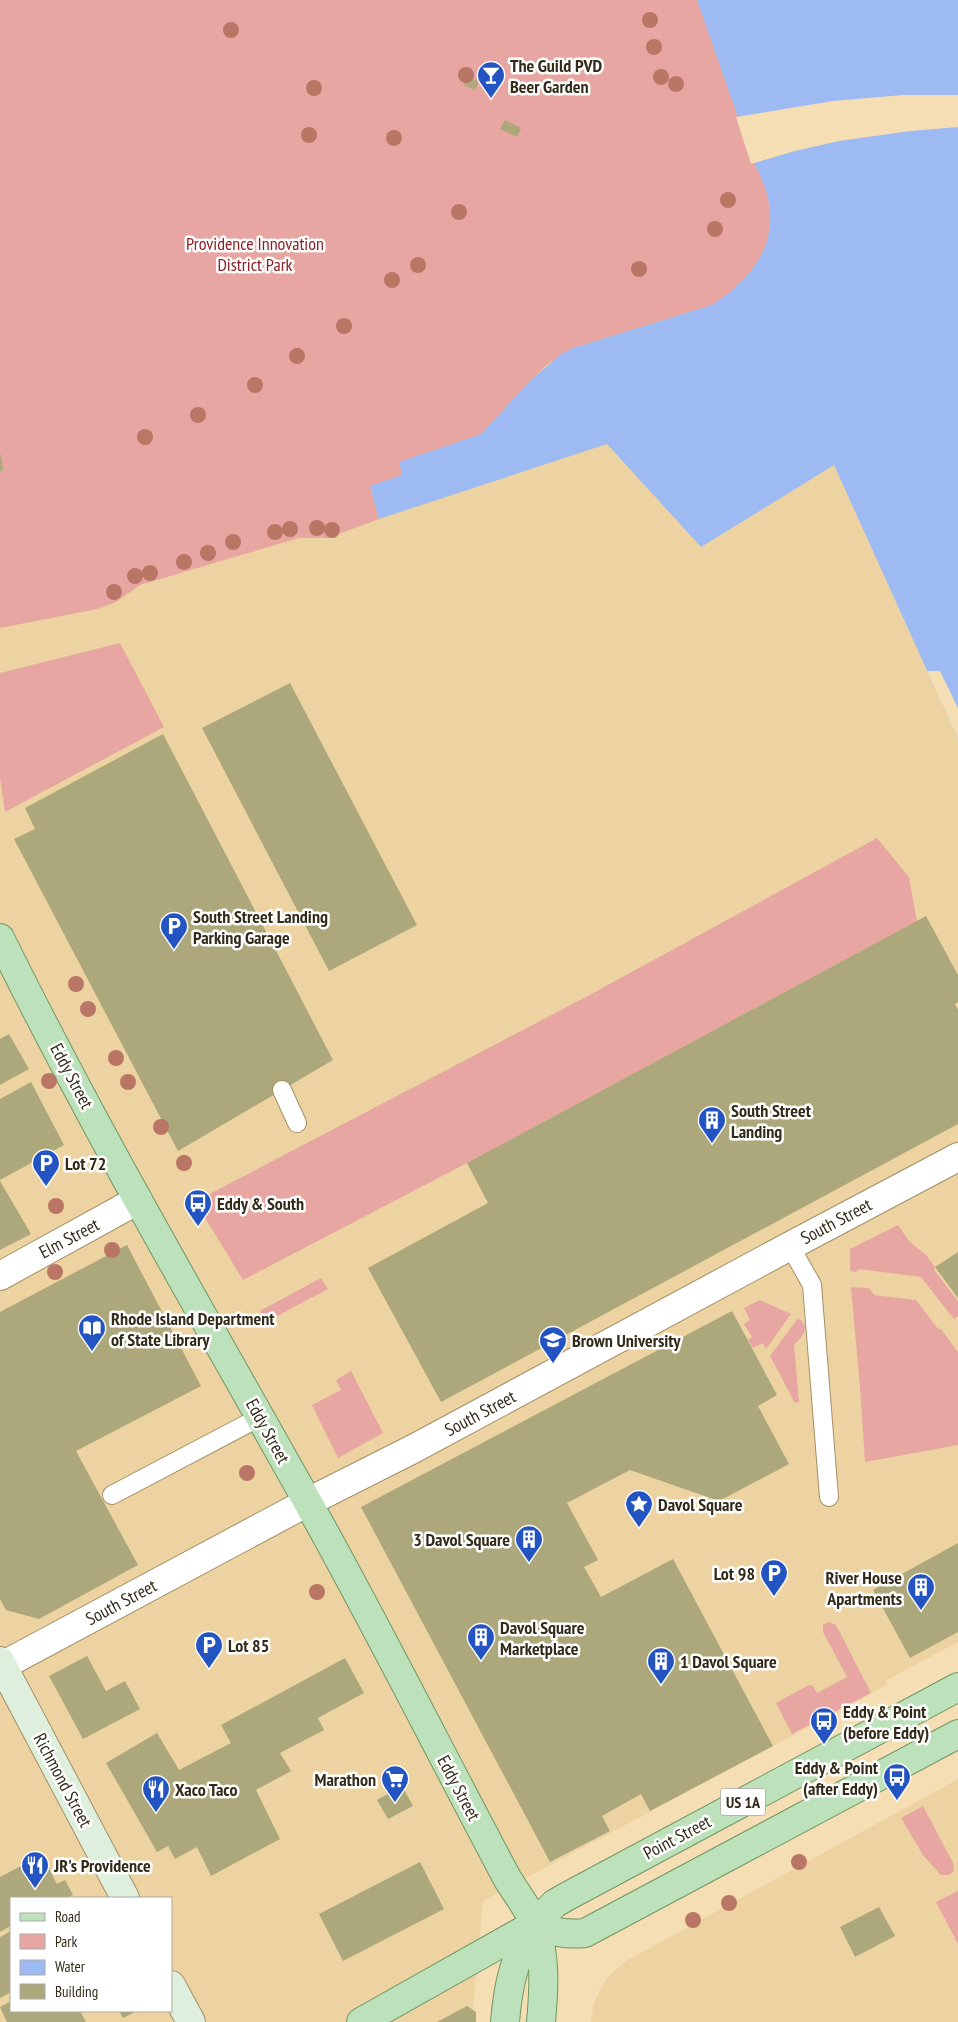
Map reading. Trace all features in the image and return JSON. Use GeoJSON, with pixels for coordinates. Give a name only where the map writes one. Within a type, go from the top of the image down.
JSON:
{"type":"FeatureCollection","features":[{"type":"Feature","properties":{"kind":"main road","name":"Eddy Street"},"geometry":{"type":"LineString","coordinates":[[0,938],[25,989],[138,1200],[308,1502],[507,1878],[535,1924],[540,1943],[544,1977],[541,2022]]}},
{"type":"Feature","properties":{"kind":"main road","name":"Point Street"},"geometry":{"type":"LineString","coordinates":[[361,2022],[535,1924],[554,1904],[566,1897],[958,1687]]}},
{"type":"Feature","properties":{"kind":"main road","name":"US 1A"},"geometry":{"type":"LineString","coordinates":[[505,2022],[507,1995],[513,1968],[525,1940],[535,1924],[548,1931],[585,1933],[958,1734]]}},
{"type":"Feature","properties":{"kind":"street","name":"South Street"},"geometry":{"type":"LineString","coordinates":[[1,1665],[308,1502],[415,1448],[958,1157]]}},
{"type":"Feature","properties":{"kind":"street","name":"Elm Street"},"geometry":{"type":"LineString","coordinates":[[0,1276],[138,1200]]}},
{"type":"Feature","properties":{"kind":"street","name":"Richmond Street"},"geometry":{"type":"LineString","coordinates":[[1,1665],[124,1897]]}},
{"type":"Feature","properties":{"kind":"street"},"geometry":{"type":"LineString","coordinates":[[172,1987],[191,2022]]}},
{"type":"Feature","properties":{"kind":"lane"},"geometry":{"type":"LineString","coordinates":[[282,1090],[297,1123]]}},
{"type":"Feature","properties":{"kind":"lane"},"geometry":{"type":"LineString","coordinates":[[790,1246],[812,1285],[829,1497]]}},
{"type":"Feature","properties":{"kind":"lane"},"geometry":{"type":"LineString","coordinates":[[112,1495],[260,1417]]}},
{"type":"Feature","properties":{"kind":"shaded area"},"geometry":{"type":"Polygon","coordinates":[[[0,0],[958,0],[958,1642],[885,1681],[887,1685],[483,1901],[472,2022],[0,2022],[0,0]]]}},
{"type":"Feature","properties":{"kind":"shaded area"},"geometry":{"type":"Polygon","coordinates":[[[958,1779],[958,2022],[591,2022],[594,2003],[603,1984],[626,1961],[958,1779]]]}},
{"type":"Feature","properties":{"kind":"green space","name":"Providence Innovation District Park"},"geometry":{"type":"Polygon","coordinates":[[[0,0],[697,0],[754,163],[764,185],[769,206],[770,226],[766,244],[758,261],[746,277],[712,305],[573,348],[549,363],[481,434],[400,462],[402,475],[370,486],[379,519],[328,538],[299,538],[140,585],[116,602],[97,609],[0,628],[0,0]]]}},
{"type":"Feature","properties":{"kind":"green space"},"geometry":{"type":"Polygon","coordinates":[[[120,643],[164,727],[5,812],[0,779],[0,673],[120,643]]]}},
{"type":"Feature","properties":{"kind":"green space"},"geometry":{"type":"Polygon","coordinates":[[[877,838],[909,877],[917,921],[467,1163],[243,1280],[196,1203],[198,1200],[582,999],[877,838]]]}},
{"type":"Feature","properties":{"kind":"green space"},"geometry":{"type":"Polygon","coordinates":[[[898,1225],[909,1241],[927,1256],[935,1267],[934,1270],[958,1301],[958,1316],[954,1319],[921,1277],[859,1269],[856,1272],[850,1271],[850,1249],[898,1225]]]}},
{"type":"Feature","properties":{"kind":"green space"},"geometry":{"type":"Polygon","coordinates":[[[321,1278],[328,1289],[266,1322],[260,1311],[321,1278]]]}},
{"type":"Feature","properties":{"kind":"green space"},"geometry":{"type":"Polygon","coordinates":[[[851,1287],[869,1288],[874,1295],[916,1300],[958,1352],[958,1445],[865,1462],[851,1287]]]}},
{"type":"Feature","properties":{"kind":"green space"},"geometry":{"type":"Polygon","coordinates":[[[760,1300],[791,1314],[766,1349],[763,1343],[753,1348],[748,1340],[752,1337],[744,1324],[750,1320],[744,1308],[760,1300]]]}},
{"type":"Feature","properties":{"kind":"green space"},"geometry":{"type":"Polygon","coordinates":[[[798,1318],[802,1321],[805,1328],[794,1345],[799,1402],[795,1403],[770,1356],[798,1318]]]}},
{"type":"Feature","properties":{"kind":"green space"},"geometry":{"type":"Polygon","coordinates":[[[351,1371],[383,1433],[338,1458],[312,1405],[341,1390],[336,1380],[351,1371]]]}},
{"type":"Feature","properties":{"kind":"green space"},"geometry":{"type":"Polygon","coordinates":[[[829,1622],[836,1625],[871,1693],[792,1734],[776,1703],[809,1685],[813,1686],[817,1693],[847,1677],[823,1632],[823,1625],[829,1622]]]}},
{"type":"Feature","properties":{"kind":"green space"},"geometry":{"type":"Polygon","coordinates":[[[923,1806],[953,1863],[954,1871],[949,1875],[941,1875],[923,1855],[901,1818],[923,1806]]]}},
{"type":"Feature","properties":{"kind":"green space"},"geometry":{"type":"Polygon","coordinates":[[[958,1891],[958,1944],[936,1902],[958,1891]]]}},
{"type":"Feature","properties":{"kind":"water"},"geometry":{"type":"Polygon","coordinates":[[[697,0],[958,0],[958,739],[834,465],[701,547],[607,444],[379,519],[370,486],[402,475],[399,462],[481,434],[531,380],[561,354],[573,348],[712,305],[746,277],[758,261],[766,244],[770,226],[769,206],[764,185],[754,163],[697,0]]]}},
{"type":"Feature","properties":{"kind":"pier"},"geometry":{"type":"Polygon","coordinates":[[[903,95],[958,95],[958,127],[910,131],[839,141],[751,164],[736,117],[833,101],[903,95]]]}},
{"type":"Feature","properties":{"kind":"pier"},"geometry":{"type":"Polygon","coordinates":[[[927,671],[940,671],[958,708],[958,739],[927,671]]]}},
{"type":"Feature","properties":{"kind":"building"},"geometry":{"type":"Polygon","coordinates":[[[468,76],[479,82],[475,90],[464,85],[468,76]]]}},
{"type":"Feature","properties":{"kind":"building"},"geometry":{"type":"Polygon","coordinates":[[[505,120],[521,128],[517,137],[500,129],[505,120]]]}},
{"type":"Feature","properties":{"kind":"building"},"geometry":{"type":"Polygon","coordinates":[[[1,455],[3,471],[0,471],[1,455]]]}},
{"type":"Feature","properties":{"kind":"building"},"geometry":{"type":"Polygon","coordinates":[[[290,683],[417,925],[329,971],[202,728],[290,683]]]}},
{"type":"Feature","properties":{"kind":"building","name":"South Street Landing Parking Garage"},"geometry":{"type":"Polygon","coordinates":[[[163,734],[333,1060],[178,1151],[14,839],[35,829],[25,808],[163,734]]]}},
{"type":"Feature","properties":{"kind":"building","name":"South Street Landing"},"geometry":{"type":"Polygon","coordinates":[[[926,916],[958,975],[958,1002],[955,1004],[958,1010],[958,1124],[441,1402],[368,1268],[488,1203],[467,1163],[926,916]]]}},
{"type":"Feature","properties":{"kind":"building"},"geometry":{"type":"Polygon","coordinates":[[[9,1034],[29,1069],[0,1085],[0,1039],[9,1034]]]}},
{"type":"Feature","properties":{"kind":"building"},"geometry":{"type":"Polygon","coordinates":[[[31,1082],[64,1145],[0,1180],[0,1099],[31,1082]]]}},
{"type":"Feature","properties":{"kind":"building"},"geometry":{"type":"Polygon","coordinates":[[[0,1181],[31,1234],[0,1250],[0,1181]]]}},
{"type":"Feature","properties":{"kind":"building","name":"Rhode Island Department of State Library"},"geometry":{"type":"Polygon","coordinates":[[[127,1245],[201,1386],[76,1451],[138,1565],[39,1619],[6,1610],[0,1599],[0,1312],[127,1245]]]}},
{"type":"Feature","properties":{"kind":"building"},"geometry":{"type":"Polygon","coordinates":[[[958,1252],[958,1298],[935,1267],[958,1252]]]}},
{"type":"Feature","properties":{"kind":"building"},"geometry":{"type":"Polygon","coordinates":[[[732,1311],[777,1395],[758,1406],[789,1464],[719,1501],[630,1470],[567,1503],[598,1560],[584,1567],[601,1597],[673,1559],[773,1746],[650,1811],[641,1794],[602,1816],[610,1831],[550,1862],[361,1507],[732,1311]]]}},
{"type":"Feature","properties":{"kind":"building","name":"River House Apartments"},"geometry":{"type":"Polygon","coordinates":[[[958,1543],[958,1632],[910,1658],[873,1590],[958,1543]]]}},
{"type":"Feature","properties":{"kind":"building"},"geometry":{"type":"Polygon","coordinates":[[[87,1656],[106,1691],[125,1681],[140,1709],[83,1739],[49,1676],[87,1656]]]}},
{"type":"Feature","properties":{"kind":"building"},"geometry":{"type":"Polygon","coordinates":[[[345,1658],[364,1693],[318,1718],[324,1730],[280,1753],[291,1771],[256,1790],[280,1839],[211,1876],[197,1847],[175,1859],[168,1846],[157,1852],[106,1763],[157,1733],[179,1770],[231,1743],[221,1725],[345,1658]]]}},
{"type":"Feature","properties":{"kind":"building","name":"Marathon"},"geometry":{"type":"Polygon","coordinates":[[[402,1786],[413,1806],[388,1819],[377,1800],[402,1786]]]}},
{"type":"Feature","properties":{"kind":"building","name":"JR's Providence"},"geometry":{"type":"Polygon","coordinates":[[[42,1855],[57,1884],[65,1880],[73,1895],[68,1897],[10,1897],[10,1927],[0,1932],[0,1877],[42,1855]]]}},
{"type":"Feature","properties":{"kind":"building"},"geometry":{"type":"Polygon","coordinates":[[[420,1862],[444,1909],[343,1961],[319,1914],[420,1862]]]}},
{"type":"Feature","properties":{"kind":"building"},"geometry":{"type":"Polygon","coordinates":[[[879,1907],[895,1936],[855,1957],[840,1927],[879,1907]]]}},
{"type":"Feature","properties":{"kind":"building"},"geometry":{"type":"Polygon","coordinates":[[[10,1932],[10,1993],[0,1998],[0,1937],[10,1932]]]}},
{"type":"Feature","properties":{"kind":"building"},"geometry":{"type":"Polygon","coordinates":[[[10,2002],[10,2012],[81,2012],[86,2022],[7,2022],[0,2007],[10,2002]]]}},
{"type":"Feature","properties":{"kind":"building"},"geometry":{"type":"Polygon","coordinates":[[[467,2006],[476,2012],[476,2022],[437,2022],[467,2006]]]}},
{"type":"Feature","properties":{"kind":"building"},"geometry":{"type":"Polygon","coordinates":[[[120,2012],[135,2012],[123,2018],[120,2012]]]}},
{"type":"Feature","properties":{"kind":"place","name":"The Guild PVD Beer Garden"},"geometry":{"type":"Point","coordinates":[491,99]}},
{"type":"Feature","properties":{"kind":"place","name":"South Street Landing Parking Garage"},"geometry":{"type":"Point","coordinates":[174,950]}},
{"type":"Feature","properties":{"kind":"place","name":"South Street Landing"},"geometry":{"type":"Point","coordinates":[712,1144]}},
{"type":"Feature","properties":{"kind":"place","name":"Lot 72"},"geometry":{"type":"Point","coordinates":[46,1187]}},
{"type":"Feature","properties":{"kind":"place","name":"Eddy & South"},"geometry":{"type":"Point","coordinates":[198,1227]}},
{"type":"Feature","properties":{"kind":"place","name":"Rhode Island Department of State Library"},"geometry":{"type":"Point","coordinates":[92,1352]}},
{"type":"Feature","properties":{"kind":"place","name":"Brown University"},"geometry":{"type":"Point","coordinates":[553,1364]}},
{"type":"Feature","properties":{"kind":"place","name":"Davol Square"},"geometry":{"type":"Point","coordinates":[639,1528]}},
{"type":"Feature","properties":{"kind":"place","name":"3 Davol Square"},"geometry":{"type":"Point","coordinates":[529,1563]}},
{"type":"Feature","properties":{"kind":"place","name":"Lot 98"},"geometry":{"type":"Point","coordinates":[774,1597]}},
{"type":"Feature","properties":{"kind":"place","name":"River House Apartments"},"geometry":{"type":"Point","coordinates":[921,1611]}},
{"type":"Feature","properties":{"kind":"place","name":"Davol Square Marketplace"},"geometry":{"type":"Point","coordinates":[481,1661]}},
{"type":"Feature","properties":{"kind":"place","name":"Lot 85"},"geometry":{"type":"Point","coordinates":[209,1669]}},
{"type":"Feature","properties":{"kind":"place","name":"1 Davol Square"},"geometry":{"type":"Point","coordinates":[661,1685]}},
{"type":"Feature","properties":{"kind":"place","name":"Eddy & Point (before Eddy)"},"geometry":{"type":"Point","coordinates":[824,1745]}},
{"type":"Feature","properties":{"kind":"place","name":"Eddy & Point (after Eddy)"},"geometry":{"type":"Point","coordinates":[897,1801]}},
{"type":"Feature","properties":{"kind":"place","name":"Marathon"},"geometry":{"type":"Point","coordinates":[395,1803]}},
{"type":"Feature","properties":{"kind":"place","name":"Xaco Taco"},"geometry":{"type":"Point","coordinates":[156,1813]}},
{"type":"Feature","properties":{"kind":"place","name":"JR's Providence"},"geometry":{"type":"Point","coordinates":[35,1889]}}]}
